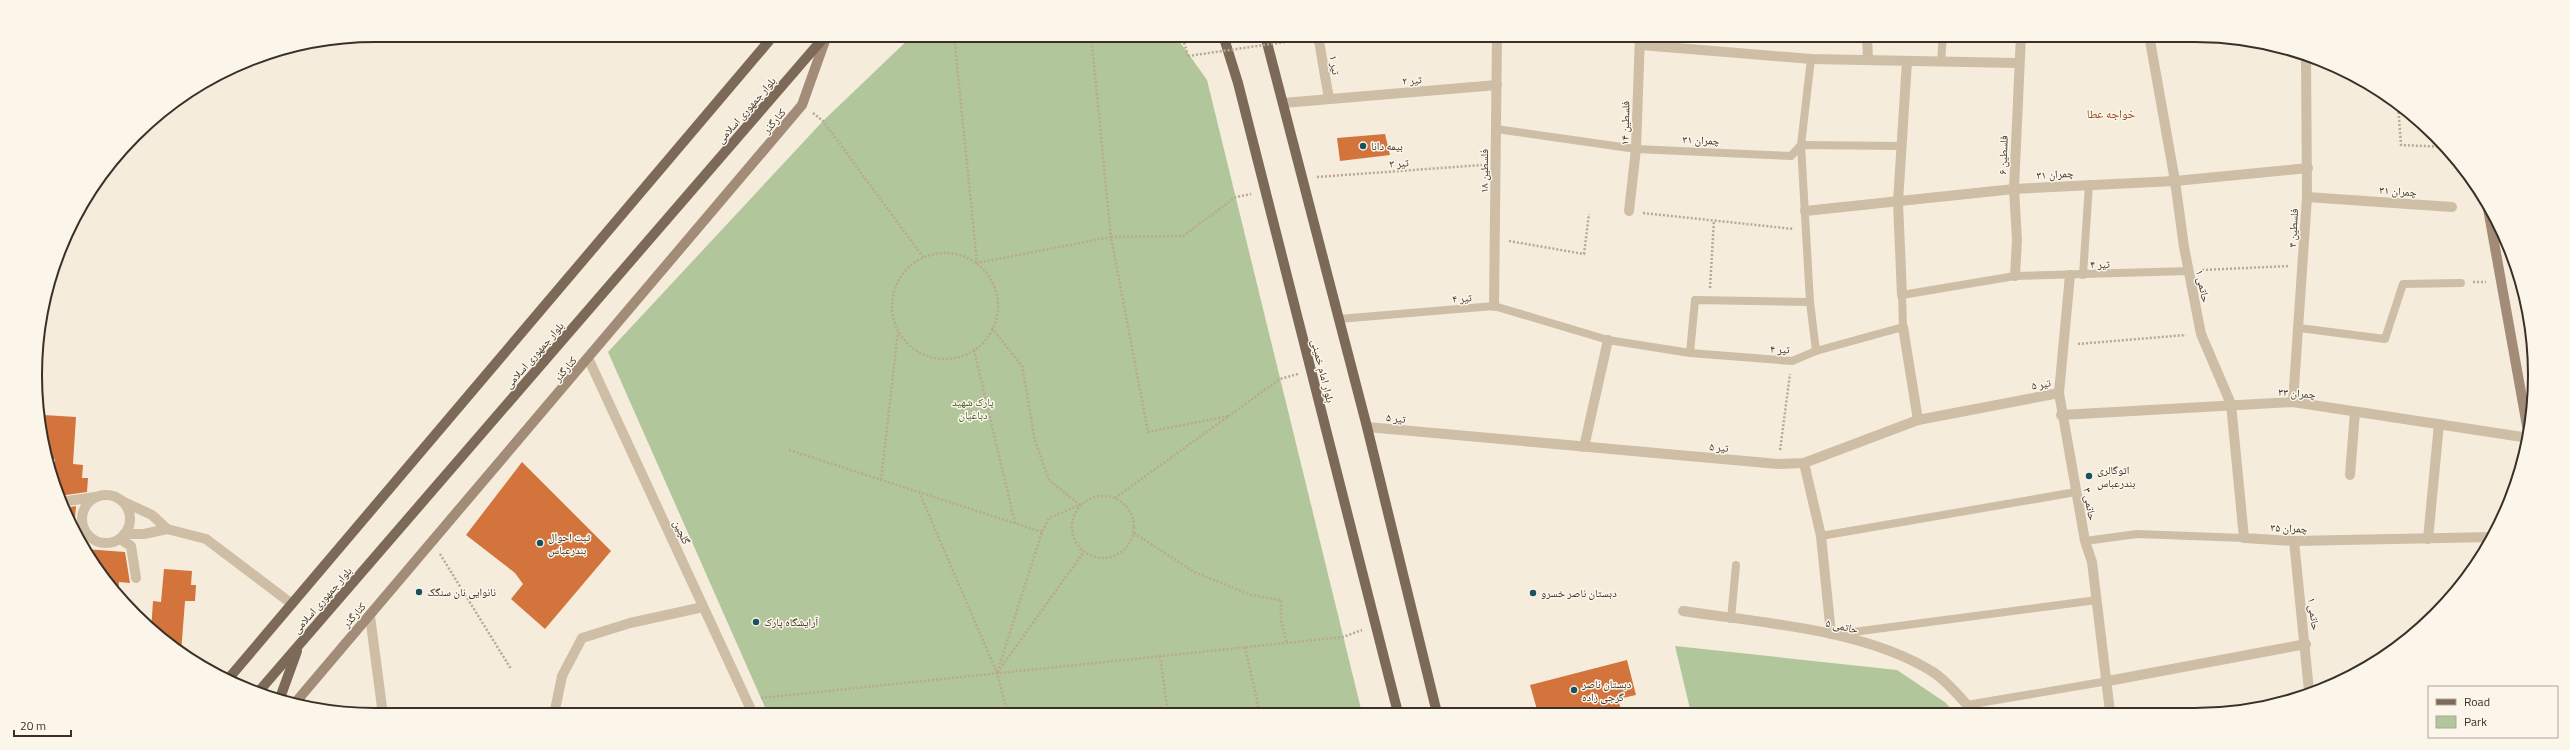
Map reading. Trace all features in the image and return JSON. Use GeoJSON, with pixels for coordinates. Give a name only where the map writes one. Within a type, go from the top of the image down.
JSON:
{"type":"FeatureCollection","features":[{"type":"Feature","properties":{"kind":"main road","name":"بلوار جمهوری اسلامی"},"geometry":{"type":"LineString","coordinates":[[231,675],[768,42]]}},
{"type":"Feature","properties":{"kind":"main road","name":"بلوار جمهوری اسلامی"},"geometry":{"type":"LineString","coordinates":[[262,688],[821,42]]}},
{"type":"Feature","properties":{"kind":"main road","name":"کنارگذر"},"geometry":{"type":"LineString","coordinates":[[298,699],[588,360],[802,106],[825,42]]}},
{"type":"Feature","properties":{"kind":"main road","name":"بلوار امام خمینی"},"geometry":{"type":"LineString","coordinates":[[1225,42],[1265,190],[1397,708]]}},
{"type":"Feature","properties":{"kind":"main road"},"geometry":{"type":"LineString","coordinates":[[1268,42],[1367,427],[1436,708]]}},
{"type":"Feature","properties":{"kind":"main road"},"geometry":{"type":"LineString","coordinates":[[2490,222],[2525,416]]}},
{"type":"Feature","properties":{"kind":"main road"},"geometry":{"type":"LineString","coordinates":[[281,694],[299,644]]}},
{"type":"Feature","properties":{"kind":"street","name":"تیر ۱"},"geometry":{"type":"LineString","coordinates":[[1319,42],[1328,99]]}},
{"type":"Feature","properties":{"kind":"street","name":"فلسطین ۱۸"},"geometry":{"type":"LineString","coordinates":[[1494,306],[1497,42]]}},
{"type":"Feature","properties":{"kind":"street","name":"فلسطین ۱۴"},"geometry":{"type":"LineString","coordinates":[[1629,211],[1636,150],[1637,87],[1641,42]]}},
{"type":"Feature","properties":{"kind":"street"},"geometry":{"type":"LineString","coordinates":[[1659,42],[1811,59],[2018,63]]}},
{"type":"Feature","properties":{"kind":"street"},"geometry":{"type":"LineString","coordinates":[[1867,42],[1868,60]]}},
{"type":"Feature","properties":{"kind":"street","name":"فلسطین ۶"},"geometry":{"type":"LineString","coordinates":[[2015,276],[2017,240],[2014,189],[2018,63],[2020,42]]}},
{"type":"Feature","properties":{"kind":"street","name":"حاتمی ۱"},"geometry":{"type":"LineString","coordinates":[[2150,42],[2175,181],[2188,271],[2201,334],[2231,404],[2244,538]]}},
{"type":"Feature","properties":{"kind":"street","name":"فلسطین ۴"},"geometry":{"type":"LineString","coordinates":[[2293,402],[2304,266],[2307,197],[2306,61]]}},
{"type":"Feature","properties":{"kind":"street"},"geometry":{"type":"LineString","coordinates":[[1902,296],[1898,202],[1907,62]]}},
{"type":"Feature","properties":{"kind":"street","name":"تیر ۲"},"geometry":{"type":"LineString","coordinates":[[1283,103],[1497,85]]}},
{"type":"Feature","properties":{"kind":"street","name":"چمران ۳۱"},"geometry":{"type":"LineString","coordinates":[[1805,212],[2014,189],[2089,184],[2175,181],[2308,168]]}},
{"type":"Feature","properties":{"kind":"street","name":"چمران ۳۱"},"geometry":{"type":"LineString","coordinates":[[2307,197],[2452,207]]}},
{"type":"Feature","properties":{"kind":"street","name":"حاتمی ۳"},"geometry":{"type":"LineString","coordinates":[[2070,275],[2059,393],[2061,415],[2085,541],[2092,562],[2108,681],[2110,708]]}},
{"type":"Feature","properties":{"kind":"street"},"geometry":{"type":"LineString","coordinates":[[1903,327],[1918,420]]}},
{"type":"Feature","properties":{"kind":"street"},"geometry":{"type":"LineString","coordinates":[[1584,447],[1608,340]]}},
{"type":"Feature","properties":{"kind":"street","name":"گلچین"},"geometry":{"type":"LineString","coordinates":[[588,360],[750,708]]}},
{"type":"Feature","properties":{"kind":"street","name":"تیر ۵"},"geometry":{"type":"LineString","coordinates":[[1367,427],[1778,464],[1804,463],[1918,420],[2059,393]]}},
{"type":"Feature","properties":{"kind":"street","name":"چمران ۳۳"},"geometry":{"type":"LineString","coordinates":[[2061,415],[2231,404],[2293,402],[2522,437]]}},
{"type":"Feature","properties":{"kind":"street"},"geometry":{"type":"LineString","coordinates":[[2350,475],[2355,412]]}},
{"type":"Feature","properties":{"kind":"street"},"geometry":{"type":"LineString","coordinates":[[2428,539],[2438,424]]}},
{"type":"Feature","properties":{"kind":"street"},"geometry":{"type":"LineString","coordinates":[[1804,463],[1821,536],[1831,634]]}},
{"type":"Feature","properties":{"kind":"street"},"geometry":{"type":"LineString","coordinates":[[67,501],[110,495],[152,515],[167,529]]}},
{"type":"Feature","properties":{"kind":"street"},"geometry":{"type":"LineString","coordinates":[[97,497],[86,505],[82,518],[85,531],[95,541],[108,543],[122,537],[167,529],[206,539],[292,604]]}},
{"type":"Feature","properties":{"kind":"street"},"geometry":{"type":"LineString","coordinates":[[122,502],[129,513],[129,527],[122,537]]}},
{"type":"Feature","properties":{"kind":"street"},"geometry":{"type":"LineString","coordinates":[[122,537],[131,546],[136,578]]}},
{"type":"Feature","properties":{"kind":"street","name":"چمران ۳۵"},"geometry":{"type":"LineString","coordinates":[[2244,538],[2294,541],[2485,538]]}},
{"type":"Feature","properties":{"kind":"street","name":"حاتمی ۱"},"geometry":{"type":"LineString","coordinates":[[2294,541],[2306,644],[2309,688]]}},
{"type":"Feature","properties":{"kind":"street"},"geometry":{"type":"LineString","coordinates":[[555,708],[562,676],[582,638],[630,623],[704,607]]}},
{"type":"Feature","properties":{"kind":"street","name":"حاتمی ۵"},"geometry":{"type":"LineString","coordinates":[[1683,611],[1831,634],[1895,652],[1934,673],[1970,708]]}},
{"type":"Feature","properties":{"kind":"street"},"geometry":{"type":"LineString","coordinates":[[370,616],[381,708]]}},
{"type":"Feature","properties":{"kind":"street"},"geometry":{"type":"LineString","coordinates":[[2108,681],[2306,644]]}},
{"type":"Feature","properties":{"kind":"lane"},"geometry":{"type":"LineString","coordinates":[[1941,62],[1943,42]]}},
{"type":"Feature","properties":{"kind":"lane"},"geometry":{"type":"LineString","coordinates":[[1811,59],[1801,145],[1810,302],[1816,351]]}},
{"type":"Feature","properties":{"kind":"lane","name":"چمران ۳۱"},"geometry":{"type":"LineString","coordinates":[[1496,129],[1636,150],[1791,156],[1801,145]]}},
{"type":"Feature","properties":{"kind":"lane"},"geometry":{"type":"LineString","coordinates":[[1801,145],[1901,146]]}},
{"type":"Feature","properties":{"kind":"lane"},"geometry":{"type":"LineString","coordinates":[[2083,275],[2089,184]]}},
{"type":"Feature","properties":{"kind":"lane","name":"تیر ۴"},"geometry":{"type":"LineString","coordinates":[[1902,296],[2015,276],[2188,271]]}},
{"type":"Feature","properties":{"kind":"lane"},"geometry":{"type":"LineString","coordinates":[[2299,328],[2386,340],[2403,284],[2461,283]]}},
{"type":"Feature","properties":{"kind":"lane"},"geometry":{"type":"LineString","coordinates":[[1902,296],[1903,327]]}},
{"type":"Feature","properties":{"kind":"lane"},"geometry":{"type":"LineString","coordinates":[[1690,353],[1695,300],[1810,302]]}},
{"type":"Feature","properties":{"kind":"lane","name":"تیر ۴"},"geometry":{"type":"LineString","coordinates":[[1339,319],[1494,306],[1608,340],[1690,353],[1792,361],[1816,351],[1903,327]]}},
{"type":"Feature","properties":{"kind":"lane"},"geometry":{"type":"LineString","coordinates":[[1821,536],[2076,492]]}},
{"type":"Feature","properties":{"kind":"lane","name":"چمران ۳۵"},"geometry":{"type":"LineString","coordinates":[[2085,541],[2137,534],[2244,538]]}},
{"type":"Feature","properties":{"kind":"lane"},"geometry":{"type":"LineString","coordinates":[[1731,619],[1736,565]]}},
{"type":"Feature","properties":{"kind":"lane"},"geometry":{"type":"LineString","coordinates":[[1831,634],[2097,600]]}},
{"type":"Feature","properties":{"kind":"lane"},"geometry":{"type":"LineString","coordinates":[[1967,705],[2108,681]]}},
{"type":"Feature","properties":{"kind":"path"},"geometry":{"type":"LineString","coordinates":[[955,42],[976,263]]}},
{"type":"Feature","properties":{"kind":"path"},"geometry":{"type":"LineString","coordinates":[[1092,42],[1111,237],[1148,432],[1228,416]]}},
{"type":"Feature","properties":{"kind":"path"},"geometry":{"type":"LineString","coordinates":[[1184,42],[1188,56],[1284,42]]}},
{"type":"Feature","properties":{"kind":"path"},"geometry":{"type":"LineString","coordinates":[[802,106],[823,121],[923,257]]}},
{"type":"Feature","properties":{"kind":"path"},"geometry":{"type":"LineString","coordinates":[[2399,111],[2401,145],[2437,147]]}},
{"type":"Feature","properties":{"kind":"path","name":"تیر ۳"},"geometry":{"type":"LineString","coordinates":[[1302,178],[1496,164]]}},
{"type":"Feature","properties":{"kind":"path"},"geometry":{"type":"LineString","coordinates":[[976,263],[1111,237],[1183,236],[1236,197],[1265,190]]}},
{"type":"Feature","properties":{"kind":"path"},"geometry":{"type":"LineString","coordinates":[[1629,211],[1806,230]]}},
{"type":"Feature","properties":{"kind":"path"},"geometry":{"type":"LineString","coordinates":[[1495,238],[1584,254],[1589,214]]}},
{"type":"Feature","properties":{"kind":"path"},"geometry":{"type":"LineString","coordinates":[[1709,300],[1714,220]]}},
{"type":"Feature","properties":{"kind":"path"},"geometry":{"type":"LineString","coordinates":[[937,253],[951,253],[964,256],[976,263],[990,280],[998,300],[997,315],[985,341],[974,350],[958,358],[940,359],[924,355],[909,346],[898,332],[893,318],[892,304],[894,289],[901,276],[911,265],[923,257],[937,253]]}},
{"type":"Feature","properties":{"kind":"path"},"geometry":{"type":"LineString","coordinates":[[2188,271],[2304,266]]}},
{"type":"Feature","properties":{"kind":"path"},"geometry":{"type":"LineString","coordinates":[[2461,283],[2501,281]]}},
{"type":"Feature","properties":{"kind":"path"},"geometry":{"type":"LineString","coordinates":[[992,328],[1022,366],[1035,441],[1049,480],[1080,505]]}},
{"type":"Feature","properties":{"kind":"path"},"geometry":{"type":"LineString","coordinates":[[881,480],[898,332]]}},
{"type":"Feature","properties":{"kind":"path"},"geometry":{"type":"LineString","coordinates":[[2063,345],[2201,334]]}},
{"type":"Feature","properties":{"kind":"path"},"geometry":{"type":"LineString","coordinates":[[974,350],[1015,524]]}},
{"type":"Feature","properties":{"kind":"path"},"geometry":{"type":"LineString","coordinates":[[1778,464],[1792,361]]}},
{"type":"Feature","properties":{"kind":"path"},"geometry":{"type":"LineString","coordinates":[[1115,498],[1280,379],[1311,371]]}},
{"type":"Feature","properties":{"kind":"path"},"geometry":{"type":"LineString","coordinates":[[789,450],[1042,532]]}},
{"type":"Feature","properties":{"kind":"path"},"geometry":{"type":"LineString","coordinates":[[919,492],[997,673],[1006,708]]}},
{"type":"Feature","properties":{"kind":"path"},"geometry":{"type":"LineString","coordinates":[[997,673],[1042,532],[1050,518],[1080,505],[1096,496],[1115,498],[1131,512],[1134,532],[1124,552],[1104,559],[1084,553],[1073,538],[1072,527],[1072,521],[1080,505]]}},
{"type":"Feature","properties":{"kind":"path"},"geometry":{"type":"LineString","coordinates":[[1134,532],[1194,572],[1251,595],[1281,600],[1281,621],[1287,643]]}},
{"type":"Feature","properties":{"kind":"path"},"geometry":{"type":"LineString","coordinates":[[433,542],[511,669]]}},
{"type":"Feature","properties":{"kind":"path"},"geometry":{"type":"LineString","coordinates":[[997,673],[1084,553]]}},
{"type":"Feature","properties":{"kind":"path"},"geometry":{"type":"LineString","coordinates":[[745,697],[761,698],[1344,637],[1376,625]]}},
{"type":"Feature","properties":{"kind":"path"},"geometry":{"type":"LineString","coordinates":[[1245,647],[1259,708]]}},
{"type":"Feature","properties":{"kind":"path"},"geometry":{"type":"LineString","coordinates":[[1160,656],[1167,708]]}},
{"type":"Feature","properties":{"kind":"green space","name":"پارک شهید دباغیان"},"geometry":{"type":"Polygon","coordinates":[[[906,42],[1180,42],[1207,80],[1361,708],[765,708],[608,352],[823,121],[906,42]]]}},
{"type":"Feature","properties":{"kind":"green space"},"geometry":{"type":"Polygon","coordinates":[[[1675,646],[1897,670],[1946,703],[1950,708],[1690,708],[1675,646]]]}},
{"type":"Feature","properties":{"kind":"building","name":"بیمه دانا"},"geometry":{"type":"Polygon","coordinates":[[[1385,134],[1390,155],[1340,161],[1337,138],[1385,134]]]}},
{"type":"Feature","properties":{"kind":"building"},"geometry":{"type":"Polygon","coordinates":[[[45,415],[76,417],[73,464],[83,465],[82,478],[88,478],[87,492],[65,495],[54,465],[55,459],[53,459],[48,440],[45,415]]]}},
{"type":"Feature","properties":{"kind":"building","name":"ثبت احوال بندرعباس"},"geometry":{"type":"Polygon","coordinates":[[[522,462],[611,551],[545,629],[511,599],[523,584],[515,573],[466,535],[522,462]]]}},
{"type":"Feature","properties":{"kind":"building"},"geometry":{"type":"Polygon","coordinates":[[[76,506],[75,520],[69,507],[76,506]]]}},
{"type":"Feature","properties":{"kind":"building"},"geometry":{"type":"Polygon","coordinates":[[[92,549],[125,552],[130,583],[119,582],[119,587],[92,549]]]}},
{"type":"Feature","properties":{"kind":"building"},"geometry":{"type":"Polygon","coordinates":[[[164,569],[192,571],[191,585],[196,585],[195,601],[185,601],[182,646],[152,622],[153,601],[161,602],[164,569]]]}},
{"type":"Feature","properties":{"kind":"building"},"geometry":{"type":"Polygon","coordinates":[[[1627,660],[1636,695],[1618,699],[1621,708],[1537,708],[1530,685],[1627,660]]]}},
{"type":"Feature","properties":{"kind":"place","name":"بیمه دانا"},"geometry":{"type":"Point","coordinates":[1363,146]}},
{"type":"Feature","properties":{"kind":"place","name":"اتوگالری بندرعباس"},"geometry":{"type":"Point","coordinates":[2089,476]}},
{"type":"Feature","properties":{"kind":"place","name":"ثبت احوال بندرعباس"},"geometry":{"type":"Point","coordinates":[540,543]}},
{"type":"Feature","properties":{"kind":"place","name":"نانوایی نان سنگک"},"geometry":{"type":"Point","coordinates":[419,592]}},
{"type":"Feature","properties":{"kind":"place","name":"دبستان ناصر خسرو"},"geometry":{"type":"Point","coordinates":[1533,593]}},
{"type":"Feature","properties":{"kind":"place","name":"آرایشگاه پارک"},"geometry":{"type":"Point","coordinates":[756,622]}},
{"type":"Feature","properties":{"kind":"place","name":"دبستان ناصر گرجی زاده"},"geometry":{"type":"Point","coordinates":[1574,690]}},
{"type":"Feature","properties":{"kind":"district","name":"خواجه عطا"},"geometry":{"type":"Point","coordinates":[2111,113]}}]}
